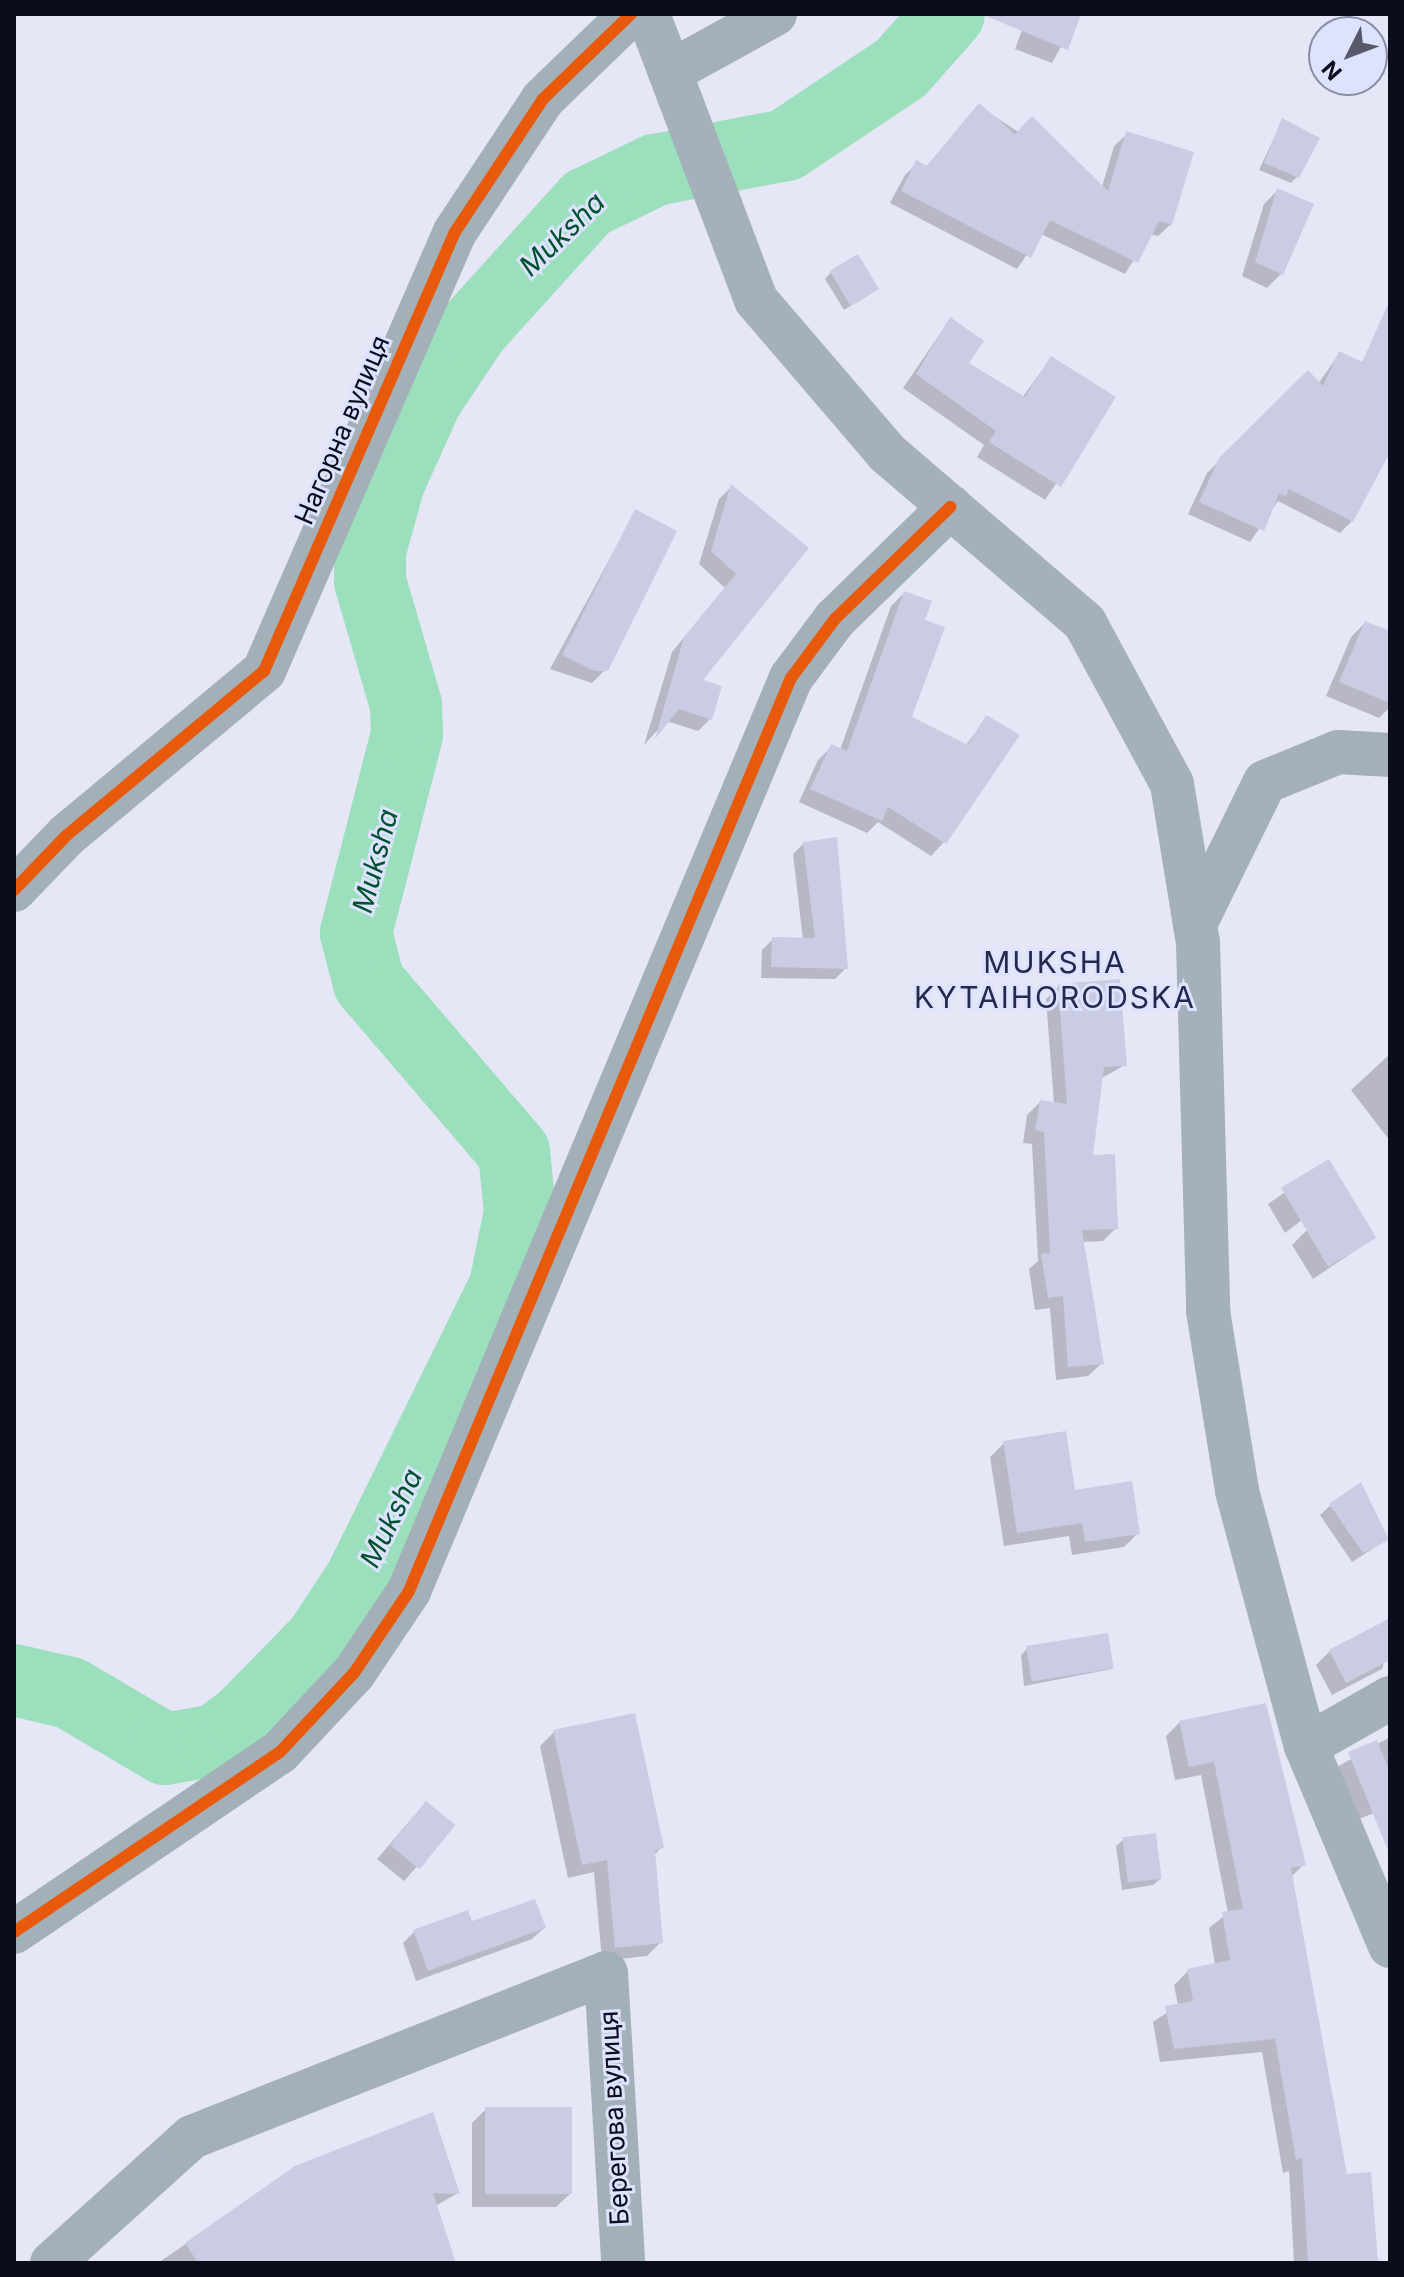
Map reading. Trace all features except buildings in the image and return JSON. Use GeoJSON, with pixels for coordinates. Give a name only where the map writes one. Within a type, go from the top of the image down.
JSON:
{"type":"FeatureCollection","features":[{"type":"Feature","properties":{"kind":"main road"},"geometry":{"type":"LineString","coordinates":[[648,14],[756,300],[887,453],[1085,623],[1131,697],[1172,784],[1195,924],[1208,1311],[1237,1491],[1306,1746],[1390,1946]]}},
{"type":"Feature","properties":{"kind":"street","name":"Нагорна вулиця"},"geometry":{"type":"LineString","coordinates":[[14,890],[67,835],[264,671],[455,232],[543,99],[631,14]]}},
{"type":"Feature","properties":{"kind":"street"},"geometry":{"type":"LineString","coordinates":[[675,85],[775,14]]}},
{"type":"Feature","properties":{"kind":"street"},"geometry":{"type":"LineString","coordinates":[[14,1932],[280,1752],[354,1673],[409,1591],[791,678],[835,619],[950,507]]}},
{"type":"Feature","properties":{"kind":"street"},"geometry":{"type":"LineString","coordinates":[[1195,924],[1265,782],[1338,752],[1390,755]]}},
{"type":"Feature","properties":{"kind":"street"},"geometry":{"type":"LineString","coordinates":[[1306,1746],[1390,1698]]}},
{"type":"Feature","properties":{"kind":"street","name":"Берегова вулиця"},"geometry":{"type":"LineString","coordinates":[[52,2263],[192,2137],[606,1973],[623,2263]]}},
{"type":"Feature","properties":{"kind":"waterway","name":"Muksha"},"geometry":{"type":"LineString","coordinates":[[14,1680],[70,1693],[165,1749],[216,1740],[243,1720],[321,1640],[361,1579],[505,1286],[520,1212],[514,1152],[369,983],[356,933],[407,734],[406,705],[370,581],[370,551],[389,482],[427,398],[473,329],[587,203],[655,170],[786,145],[901,68],[949,14]]}},
{"type":"Feature","properties":{"kind":"cycle path"},"geometry":{"type":"LineString","coordinates":[[14,890],[67,835],[264,671],[455,232],[543,99],[631,14]]}},
{"type":"Feature","properties":{"kind":"cycle path"},"geometry":{"type":"LineString","coordinates":[[14,1932],[280,1752],[354,1673],[409,1591],[791,678],[835,619],[950,507]]}},
{"type":"Feature","properties":{"kind":"district","name":"MUKSHA KYTAIHORODSKA"},"geometry":{"type":"Point","coordinates":[1055,979]}}]}
